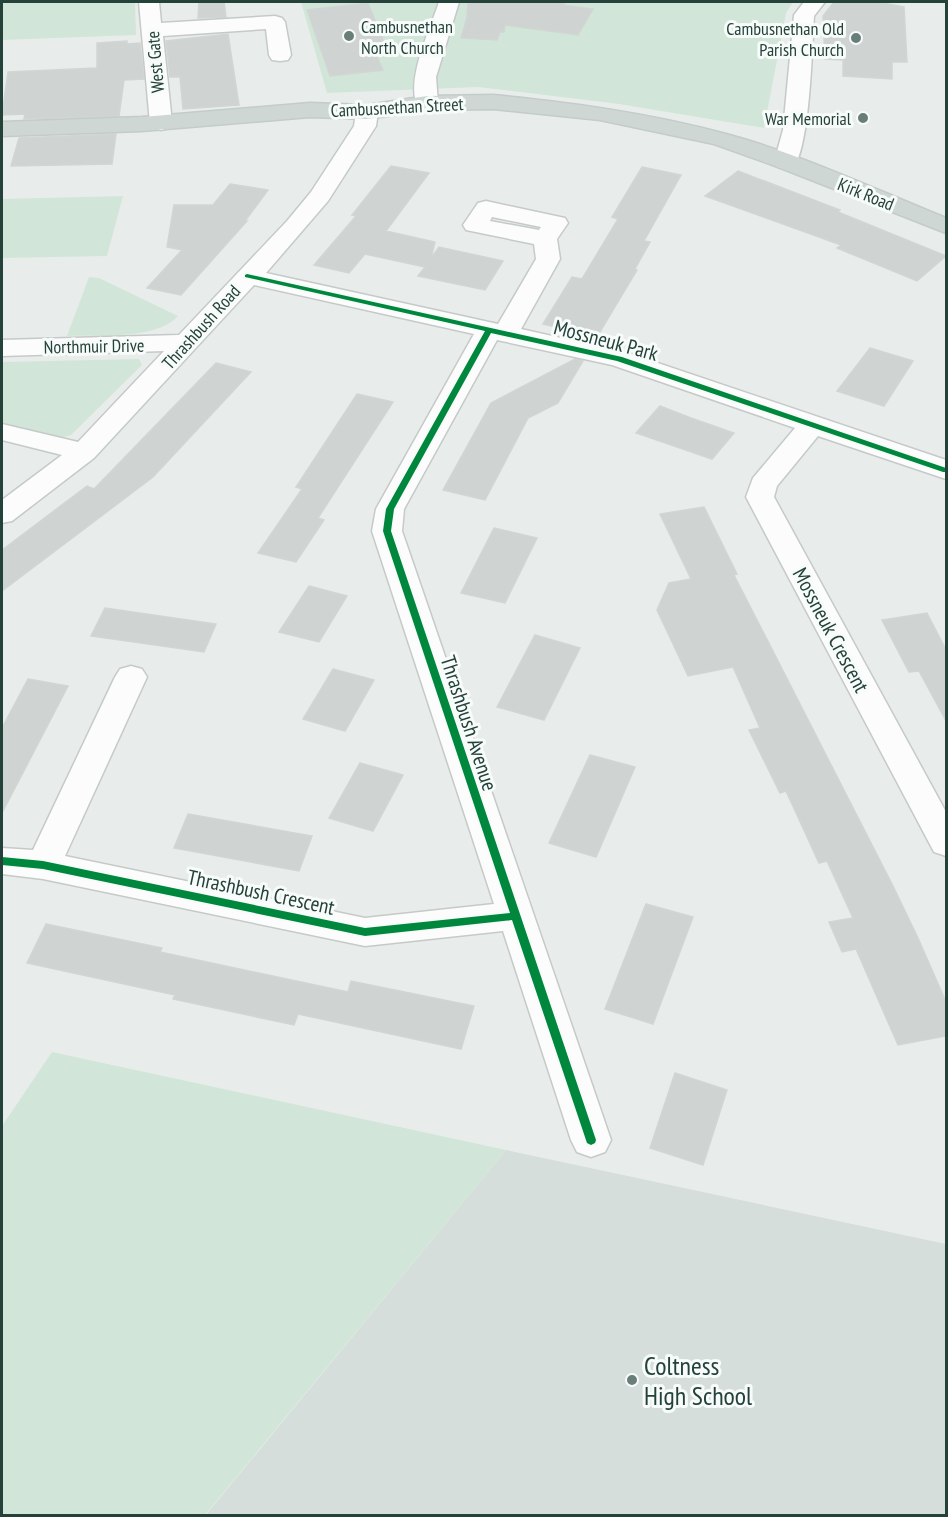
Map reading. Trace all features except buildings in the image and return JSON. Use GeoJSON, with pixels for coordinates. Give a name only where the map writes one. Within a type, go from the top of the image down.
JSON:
{"type":"FeatureCollection","features":[{"type":"Feature","properties":{"kind":"main road","name":"Cambusnethan Street"},"geometry":{"type":"LineString","coordinates":[[2,129],[161,123],[310,110],[367,112],[428,103],[493,102],[600,113],[720,139],[786,162]]}},
{"type":"Feature","properties":{"kind":"main road","name":"Kirk Road"},"geometry":{"type":"LineString","coordinates":[[786,162],[946,226]]}},
{"type":"Feature","properties":{"kind":"street","name":"West Gate"},"geometry":{"type":"LineString","coordinates":[[149,2],[161,123]]}},
{"type":"Feature","properties":{"kind":"street"},"geometry":{"type":"LineString","coordinates":[[428,103],[425,77],[449,2]]}},
{"type":"Feature","properties":{"kind":"street"},"geometry":{"type":"LineString","coordinates":[[786,162],[794,130],[804,15],[814,2]]}},
{"type":"Feature","properties":{"kind":"street"},"geometry":{"type":"LineString","coordinates":[[152,30],[275,22],[280,55]]}},
{"type":"Feature","properties":{"kind":"street","name":"Thrashbush Road"},"geometry":{"type":"LineString","coordinates":[[2,514],[84,452],[296,226],[320,196],[365,126],[367,112]]}},
{"type":"Feature","properties":{"kind":"street","name":"Thrashbush Avenue"},"geometry":{"type":"LineString","coordinates":[[545,239],[548,259],[497,332],[390,508],[387,531],[514,916],[591,1140]]}},
{"type":"Feature","properties":{"kind":"street","name":"Mossneuk Park"},"geometry":{"type":"LineString","coordinates":[[247,276],[619,359],[946,470]]}},
{"type":"Feature","properties":{"kind":"street","name":"Northmuir Drive"},"geometry":{"type":"LineString","coordinates":[[2,348],[187,344]]}},
{"type":"Feature","properties":{"kind":"street","name":"Mossneuk Crescent"},"geometry":{"type":"LineString","coordinates":[[813,424],[763,484],[760,497],[946,843]]}},
{"type":"Feature","properties":{"kind":"street"},"geometry":{"type":"LineString","coordinates":[[2,432],[84,452]]}},
{"type":"Feature","properties":{"kind":"street"},"geometry":{"type":"LineString","coordinates":[[43,865],[131,677]]}},
{"type":"Feature","properties":{"kind":"street","name":"Thrashbush Crescent"},"geometry":{"type":"LineString","coordinates":[[2,861],[43,865],[365,932],[514,916]]}},
{"type":"Feature","properties":{"kind":"shaded area","name":"Coltness High School"},"geometry":{"type":"Polygon","coordinates":[[[506,1150],[946,1244],[946,1515],[205,1516],[506,1150]]]}},
{"type":"Feature","properties":{"kind":"green space"},"geometry":{"type":"Polygon","coordinates":[[[2,2],[135,2],[136,35],[2,40],[2,2]]]}},
{"type":"Feature","properties":{"kind":"green space"},"geometry":{"type":"Polygon","coordinates":[[[301,2],[793,2],[786,13],[764,128],[619,104],[478,87],[327,93],[301,2]]]}},
{"type":"Feature","properties":{"kind":"green space"},"geometry":{"type":"Polygon","coordinates":[[[123,196],[107,256],[2,258],[2,199],[123,196]]]}},
{"type":"Feature","properties":{"kind":"green space"},"geometry":{"type":"Polygon","coordinates":[[[89,277],[99,278],[178,316],[168,324],[142,333],[67,336],[89,277]]]}},
{"type":"Feature","properties":{"kind":"green space"},"geometry":{"type":"Polygon","coordinates":[[[139,359],[142,365],[71,435],[60,438],[2,425],[2,362],[139,359]]]}},
{"type":"Feature","properties":{"kind":"green space"},"geometry":{"type":"Polygon","coordinates":[[[52,1052],[506,1150],[205,1515],[2,1515],[2,1126],[52,1052]]]}},
{"type":"Feature","properties":{"kind":"cycle path"},"geometry":{"type":"LineString","coordinates":[[247,276],[619,359],[946,470]]}},
{"type":"Feature","properties":{"kind":"cycle path"},"geometry":{"type":"LineString","coordinates":[[489,330],[390,509],[387,531],[591,1140]]}},
{"type":"Feature","properties":{"kind":"cycle path"},"geometry":{"type":"LineString","coordinates":[[2,861],[43,865],[365,932],[514,916]]}},
{"type":"Feature","properties":{"kind":"place","name":"Cambusnethan North Church"},"geometry":{"type":"Point","coordinates":[349,36]}},
{"type":"Feature","properties":{"kind":"place","name":"Cambusnethan Old Parish Church"},"geometry":{"type":"Point","coordinates":[856,38]}},
{"type":"Feature","properties":{"kind":"place","name":"War Memorial"},"geometry":{"type":"Point","coordinates":[863,118]}},
{"type":"Feature","properties":{"kind":"place","name":"Coltness High School"},"geometry":{"type":"Point","coordinates":[632,1380]}}]}
